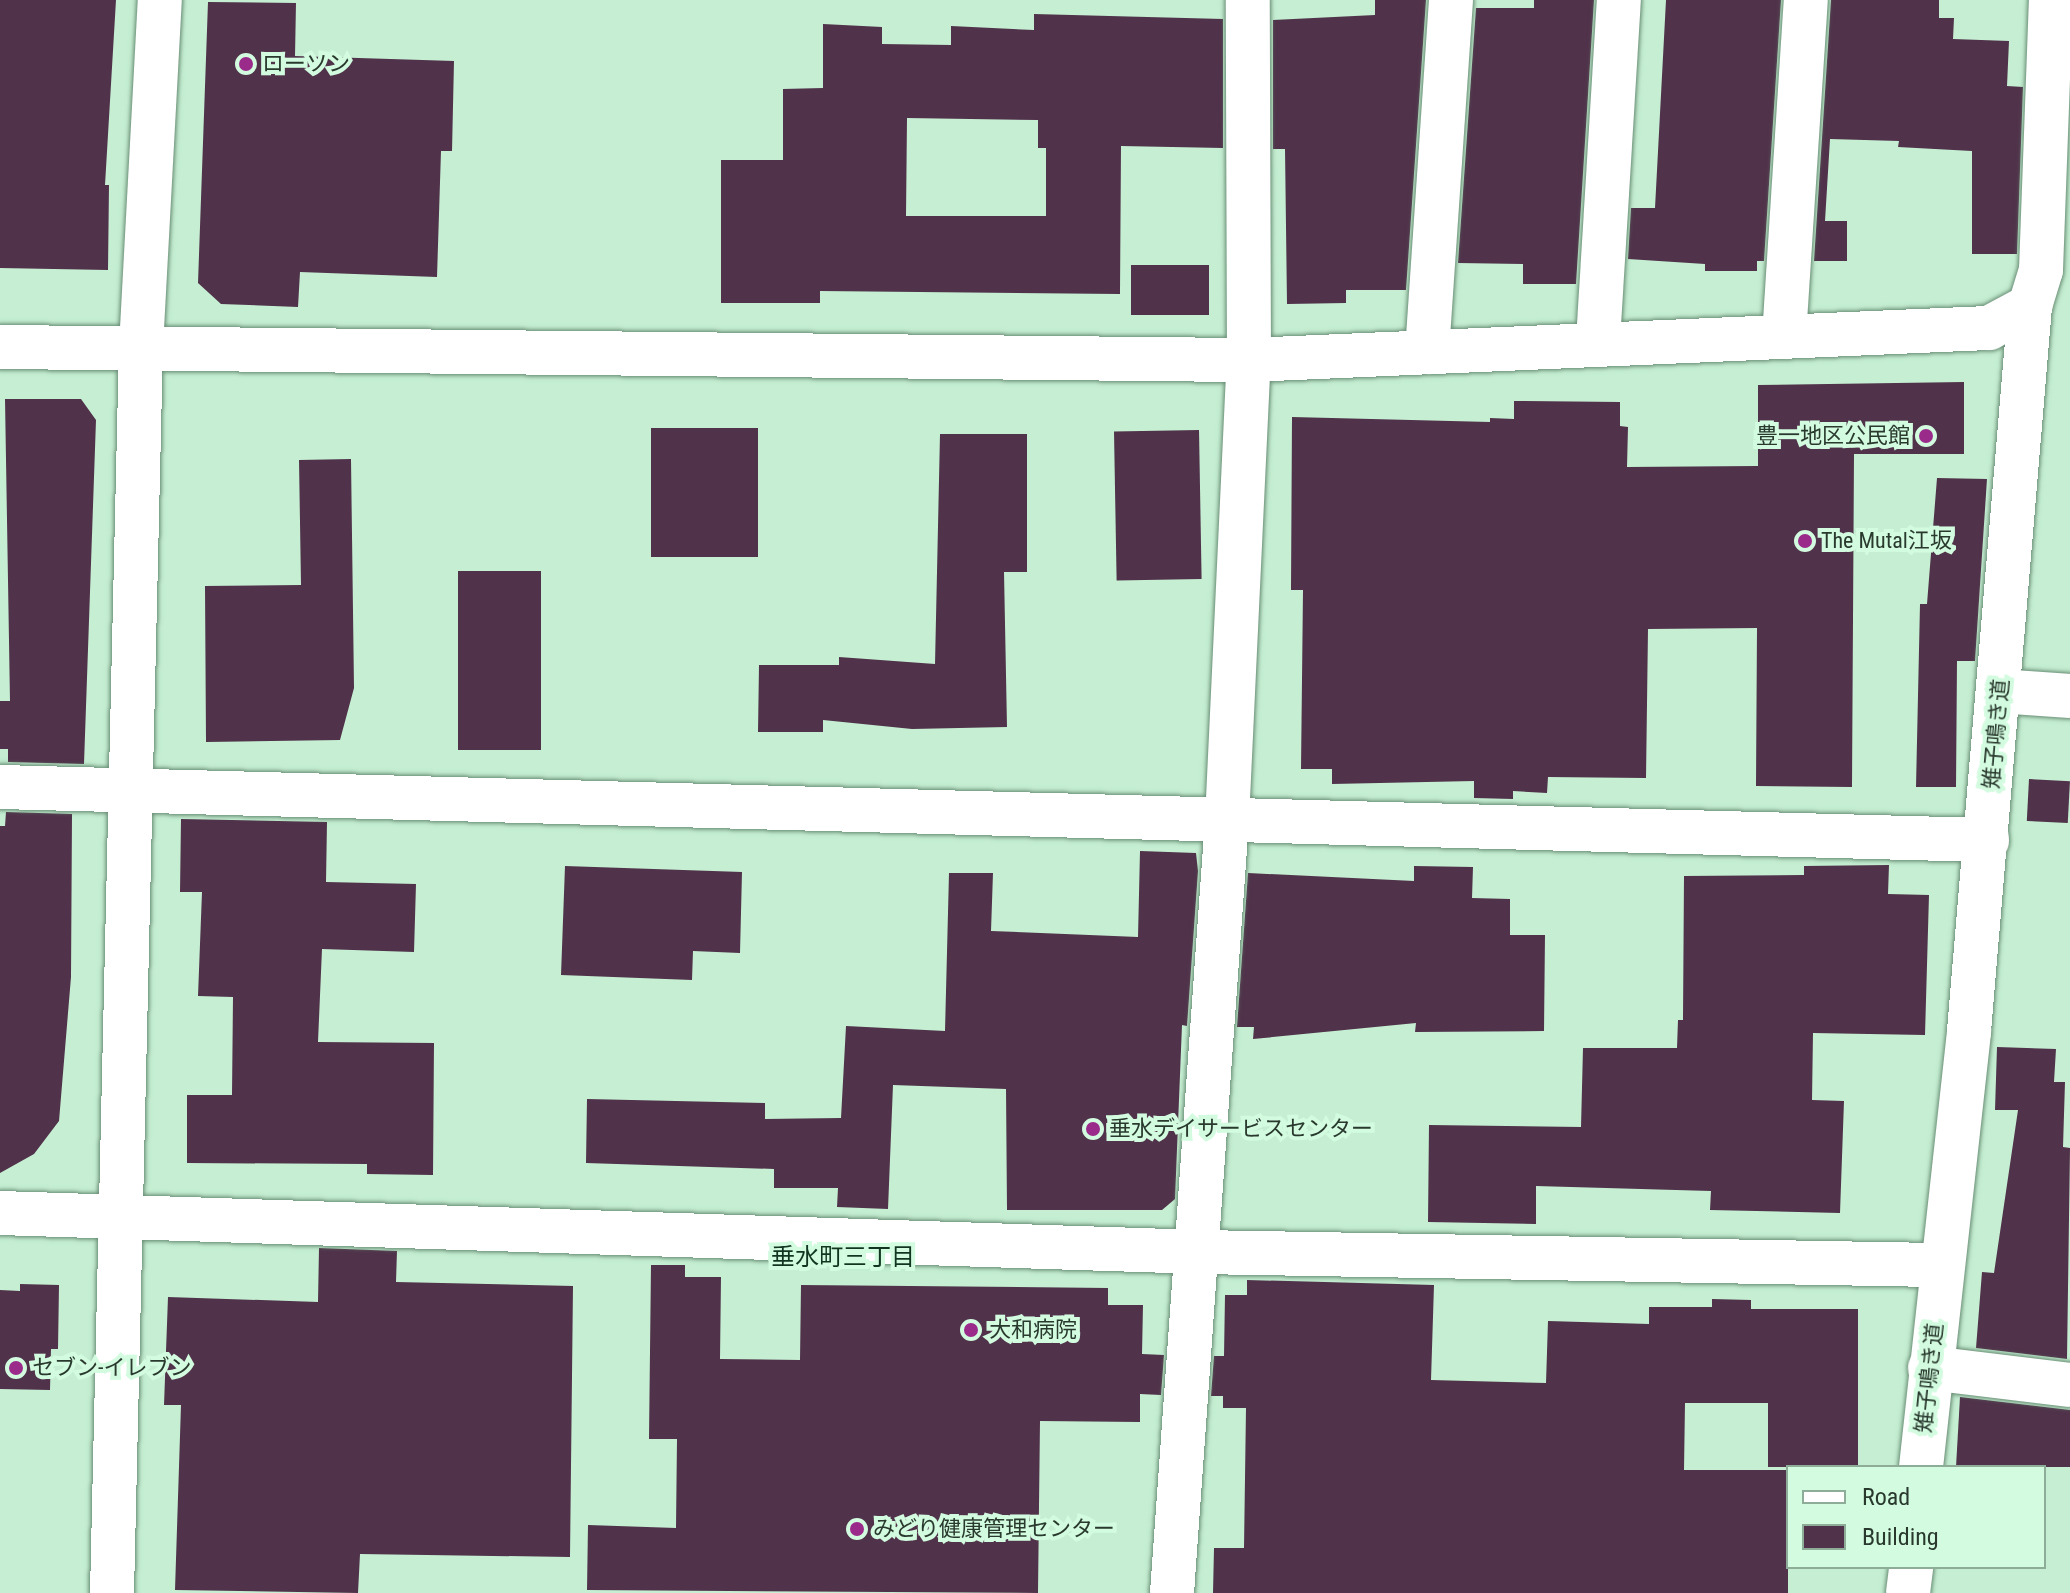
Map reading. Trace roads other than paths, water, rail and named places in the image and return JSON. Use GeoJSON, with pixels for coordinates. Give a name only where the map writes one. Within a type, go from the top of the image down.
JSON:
{"type":"FeatureCollection","features":[{"type":"Feature","properties":{"kind":"street"},"geometry":{"type":"LineString","coordinates":[[112,1593],[118,1216],[141,347],[160,0]]}},
{"type":"Feature","properties":{"kind":"street"},"geometry":{"type":"LineString","coordinates":[[1172,1593],[1199,1252],[1227,820],[1249,360],[1248,0]]}},
{"type":"Feature","properties":{"kind":"street"},"geometry":{"type":"LineString","coordinates":[[1427,352],[1451,0]]}},
{"type":"Feature","properties":{"kind":"street"},"geometry":{"type":"LineString","coordinates":[[1598,341],[1619,0]]}},
{"type":"Feature","properties":{"kind":"street"},"geometry":{"type":"LineString","coordinates":[[1784,337],[1806,0]]}},
{"type":"Feature","properties":{"kind":"street","name":"雉子鳴き道"},"geometry":{"type":"LineString","coordinates":[[1921,1465],[1987,840],[1999,691],[2050,298],[2041,270],[2051,0]]}},
{"type":"Feature","properties":{"kind":"street"},"geometry":{"type":"LineString","coordinates":[[0,347],[1249,360],[1598,341],[1989,328],[2050,298]]}},
{"type":"Feature","properties":{"kind":"street"},"geometry":{"type":"LineString","coordinates":[[1999,691],[2070,696]]}},
{"type":"Feature","properties":{"kind":"street"},"geometry":{"type":"LineString","coordinates":[[0,787],[1987,840]]}},
{"type":"Feature","properties":{"kind":"street"},"geometry":{"type":"LineString","coordinates":[[0,1213],[1199,1252],[1940,1265]]}},
{"type":"Feature","properties":{"kind":"street"},"geometry":{"type":"LineString","coordinates":[[1930,1368],[2070,1385]]}},
{"type":"Feature","properties":{"kind":"street"},"geometry":{"type":"LineString","coordinates":[[1908,1593],[1911,1569]]}},
{"type":"Feature","properties":{"kind":"place","name":"ローソン"},"geometry":{"type":"Point","coordinates":[246,64]}},
{"type":"Feature","properties":{"kind":"place","name":"豊一地区公民館"},"geometry":{"type":"Point","coordinates":[1926,436]}},
{"type":"Feature","properties":{"kind":"place","name":"The Mutal江坂"},"geometry":{"type":"Point","coordinates":[1805,541]}},
{"type":"Feature","properties":{"kind":"place","name":"垂水デイサービスセンター"},"geometry":{"type":"Point","coordinates":[1093,1129]}},
{"type":"Feature","properties":{"kind":"place","name":"大和病院"},"geometry":{"type":"Point","coordinates":[971,1330]}},
{"type":"Feature","properties":{"kind":"place","name":"セブン-イレブン"},"geometry":{"type":"Point","coordinates":[16,1368]}},
{"type":"Feature","properties":{"kind":"place","name":"みどり健康管理センター"},"geometry":{"type":"Point","coordinates":[857,1529]}},
{"type":"Feature","properties":{"kind":"district","name":"垂水町三丁目"},"geometry":{"type":"Point","coordinates":[843,1258]}}]}
